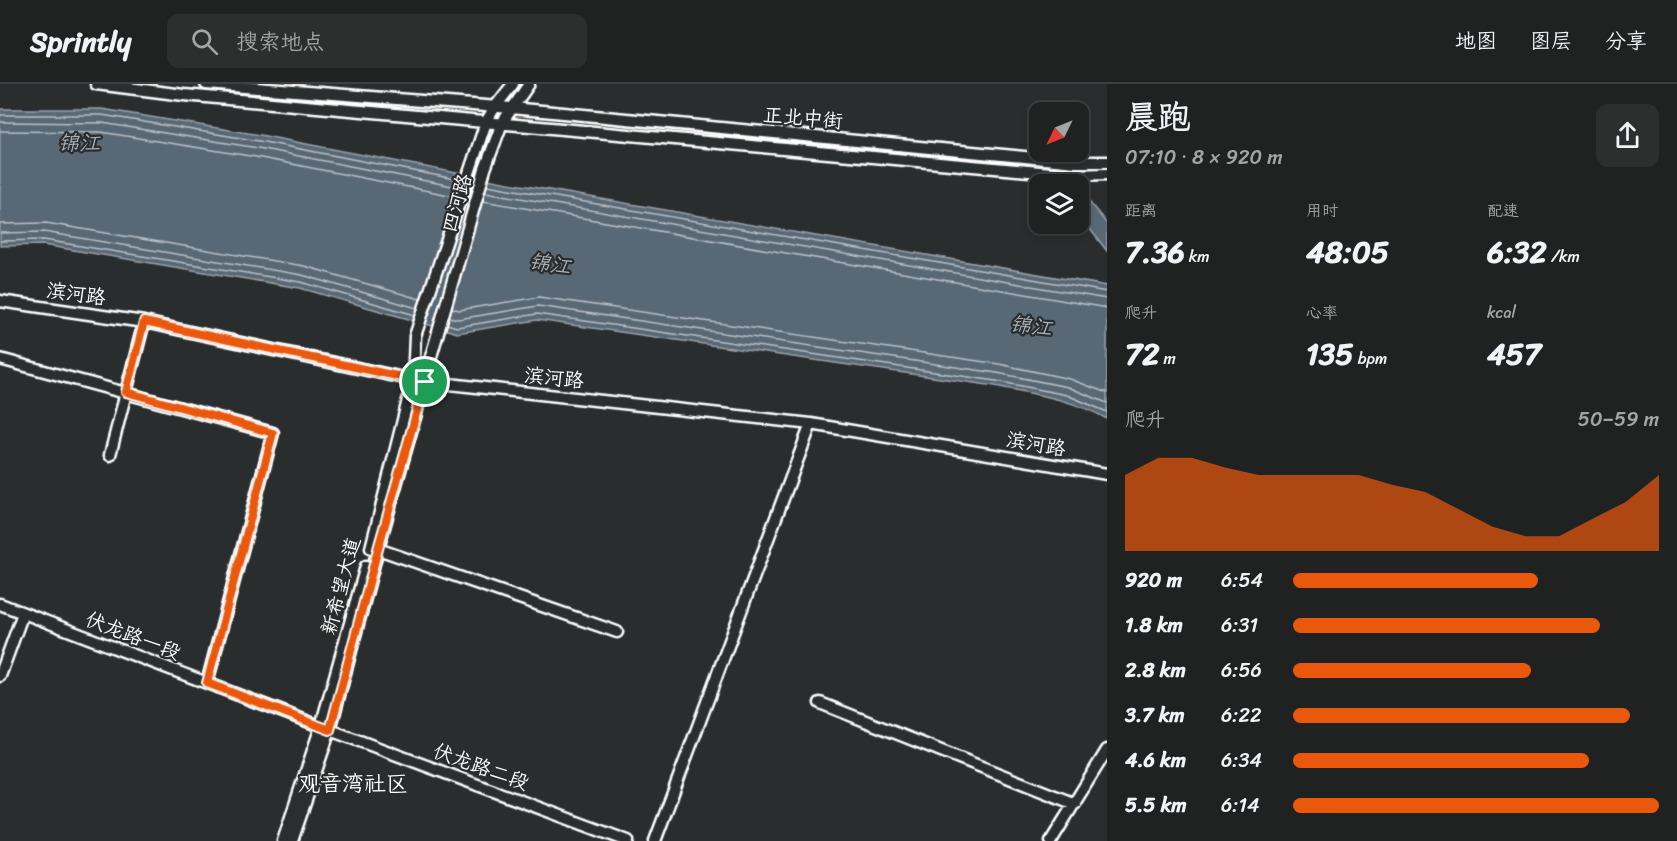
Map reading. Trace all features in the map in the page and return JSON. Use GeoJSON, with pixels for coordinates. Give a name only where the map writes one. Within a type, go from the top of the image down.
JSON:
{"type":"FeatureCollection","features":[{"type":"Feature","properties":{"kind":"street","name":"正北中街"},"geometry":{"type":"LineString","coordinates":[[96,84],[486,122],[1073,174],[1107,174]]}},
{"type":"Feature","properties":{"kind":"street","name":"正北中街"},"geometry":{"type":"LineString","coordinates":[[206,84],[511,108],[1064,160],[1107,162]]}},
{"type":"Feature","properties":{"kind":"street","name":"四河路"},"geometry":{"type":"LineString","coordinates":[[415,336],[486,122],[513,84]]}},
{"type":"Feature","properties":{"kind":"street","name":"四河路"},"geometry":{"type":"LineString","coordinates":[[325,728],[485,169],[502,123],[529,84]]}},
{"type":"Feature","properties":{"kind":"street","name":"滨河路"},"geometry":{"type":"LineString","coordinates":[[0,301],[144,322],[425,382],[811,424],[1107,474]]}},
{"type":"Feature","properties":{"kind":"street"},"geometry":{"type":"LineString","coordinates":[[110,455],[144,322]]}},
{"type":"Feature","properties":{"kind":"street","name":"新希望大道"},"geometry":{"type":"LineString","coordinates":[[283,841],[325,728],[413,380],[415,336]]}},
{"type":"Feature","properties":{"kind":"street"},"geometry":{"type":"LineString","coordinates":[[0,358],[273,433],[207,683]]}},
{"type":"Feature","properties":{"kind":"street"},"geometry":{"type":"LineString","coordinates":[[655,841],[811,424]]}},
{"type":"Feature","properties":{"kind":"street"},"geometry":{"type":"LineString","coordinates":[[378,549],[616,632]]}},
{"type":"Feature","properties":{"kind":"street","name":"伏龙路一段"},"geometry":{"type":"LineString","coordinates":[[0,604],[325,728]]}},
{"type":"Feature","properties":{"kind":"street"},"geometry":{"type":"LineString","coordinates":[[0,676],[23,613]]}},
{"type":"Feature","properties":{"kind":"street"},"geometry":{"type":"LineString","coordinates":[[820,703],[1076,804]]}},
{"type":"Feature","properties":{"kind":"street"},"geometry":{"type":"LineString","coordinates":[[292,841],[325,728]]}},
{"type":"Feature","properties":{"kind":"street","name":"伏龙路二段"},"geometry":{"type":"LineString","coordinates":[[325,728],[628,841]]}},
{"type":"Feature","properties":{"kind":"street"},"geometry":{"type":"LineString","coordinates":[[1052,841],[1107,750]]}},
{"type":"Feature","properties":{"kind":"water","name":"锦江"},"geometry":{"type":"Polygon","coordinates":[[[0,109],[102,109],[260,135],[503,182],[1107,286],[1107,419],[1067,402],[995,386],[537,320],[457,333],[300,288],[43,245],[0,246],[0,109]]]}},
{"type":"Feature","properties":{"kind":"water"},"geometry":{"type":"Polygon","coordinates":[[[1089,202],[1107,224],[1107,251],[1089,228],[1089,202]]]}},
{"type":"Feature","properties":{"kind":"district","name":"观音湾社区"},"geometry":{"type":"Point","coordinates":[353,783]}},
{"type":"Feature","properties":{"kind":"route"},"geometry":{"type":"LineString","coordinates":[[144,322],[425,382],[330,730],[207,683],[273,433],[126,392],[144,322]]}}]}
